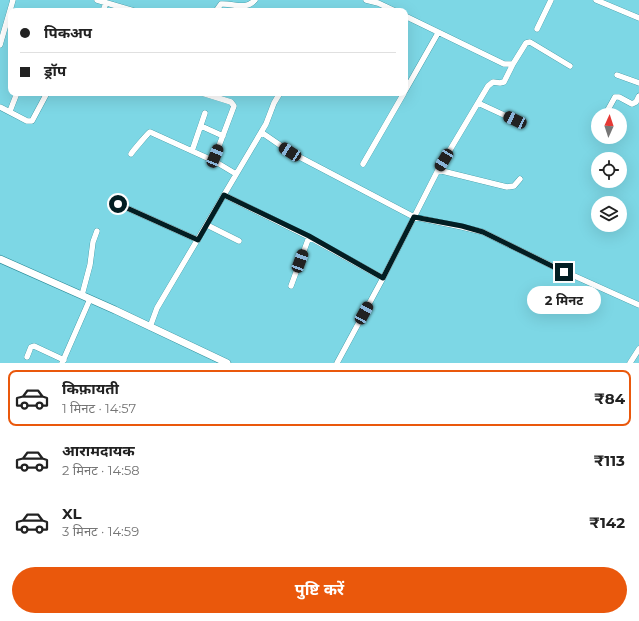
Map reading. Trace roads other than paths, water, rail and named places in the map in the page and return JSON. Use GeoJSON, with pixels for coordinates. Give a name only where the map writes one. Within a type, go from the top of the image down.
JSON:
{"type":"FeatureCollection","features":[{"type":"Feature","properties":{"kind":"street"},"geometry":{"type":"LineString","coordinates":[[96,0],[124,8]]}},
{"type":"Feature","properties":{"kind":"street"},"geometry":{"type":"LineString","coordinates":[[218,8],[221,4],[249,5],[254,0]]}},
{"type":"Feature","properties":{"kind":"street"},"geometry":{"type":"LineString","coordinates":[[366,0],[378,2],[389,8]]}},
{"type":"Feature","properties":{"kind":"street"},"geometry":{"type":"LineString","coordinates":[[537,29],[551,0]]}},
{"type":"Feature","properties":{"kind":"street"},"geometry":{"type":"LineString","coordinates":[[596,0],[639,18]]}},
{"type":"Feature","properties":{"kind":"street"},"geometry":{"type":"LineString","coordinates":[[104,8],[106,3]]}},
{"type":"Feature","properties":{"kind":"street"},"geometry":{"type":"LineString","coordinates":[[0,45],[8,17]]}},
{"type":"Feature","properties":{"kind":"street"},"geometry":{"type":"LineString","coordinates":[[408,18],[504,64],[513,64]]}},
{"type":"Feature","properties":{"kind":"street"},"geometry":{"type":"LineString","coordinates":[[408,85],[438,33]]}},
{"type":"Feature","properties":{"kind":"street"},"geometry":{"type":"LineString","coordinates":[[337,363],[383,278],[438,170],[491,82],[504,82],[526,43],[530,42],[570,66]]}},
{"type":"Feature","properties":{"kind":"street"},"geometry":{"type":"LineString","coordinates":[[617,75],[639,83]]}},
{"type":"Feature","properties":{"kind":"street"},"geometry":{"type":"LineString","coordinates":[[10,111],[16,96]]}},
{"type":"Feature","properties":{"kind":"street"},"geometry":{"type":"LineString","coordinates":[[0,107],[27,121],[32,121],[45,96]]}},
{"type":"Feature","properties":{"kind":"street"},"geometry":{"type":"LineString","coordinates":[[212,96],[232,102],[234,109],[214,161]]}},
{"type":"Feature","properties":{"kind":"street"},"geometry":{"type":"LineString","coordinates":[[150,327],[157,308],[261,132],[279,96]]}},
{"type":"Feature","properties":{"kind":"street"},"geometry":{"type":"LineString","coordinates":[[363,164],[402,96]]}},
{"type":"Feature","properties":{"kind":"street"},"geometry":{"type":"LineString","coordinates":[[609,108],[615,97],[619,97],[632,104],[636,102],[639,96]]}},
{"type":"Feature","properties":{"kind":"street"},"geometry":{"type":"LineString","coordinates":[[478,103],[515,120]]}},
{"type":"Feature","properties":{"kind":"street"},"geometry":{"type":"LineString","coordinates":[[192,151],[206,113]]}},
{"type":"Feature","properties":{"kind":"street"},"geometry":{"type":"LineString","coordinates":[[201,126],[223,136]]}},
{"type":"Feature","properties":{"kind":"street"},"geometry":{"type":"LineString","coordinates":[[131,154],[134,149],[140,146],[147,134],[150,132],[214,161],[236,174]]}},
{"type":"Feature","properties":{"kind":"street"},"geometry":{"type":"LineString","coordinates":[[261,132],[290,152],[414,217],[462,226],[483,232],[550,265],[639,305]]}},
{"type":"Feature","properties":{"kind":"street"},"geometry":{"type":"LineString","coordinates":[[438,170],[507,187],[514,186],[520,179]]}},
{"type":"Feature","properties":{"kind":"street"},"geometry":{"type":"LineString","coordinates":[[224,195],[309,236],[383,278]]}},
{"type":"Feature","properties":{"kind":"street"},"geometry":{"type":"LineString","coordinates":[[118,204],[198,240]]}},
{"type":"Feature","properties":{"kind":"street"},"geometry":{"type":"LineString","coordinates":[[207,224],[239,241]]}},
{"type":"Feature","properties":{"kind":"street"},"geometry":{"type":"LineString","coordinates":[[82,295],[90,265],[93,242],[97,231]]}},
{"type":"Feature","properties":{"kind":"street"},"geometry":{"type":"LineString","coordinates":[[291,286],[309,236]]}},
{"type":"Feature","properties":{"kind":"street"},"geometry":{"type":"LineString","coordinates":[[0,258],[227,363]]}},
{"type":"Feature","properties":{"kind":"street"},"geometry":{"type":"LineString","coordinates":[[27,357],[34,346],[63,361],[90,299]]}},
{"type":"Feature","properties":{"kind":"street"},"geometry":{"type":"LineString","coordinates":[[630,363],[639,349]]}}]}
